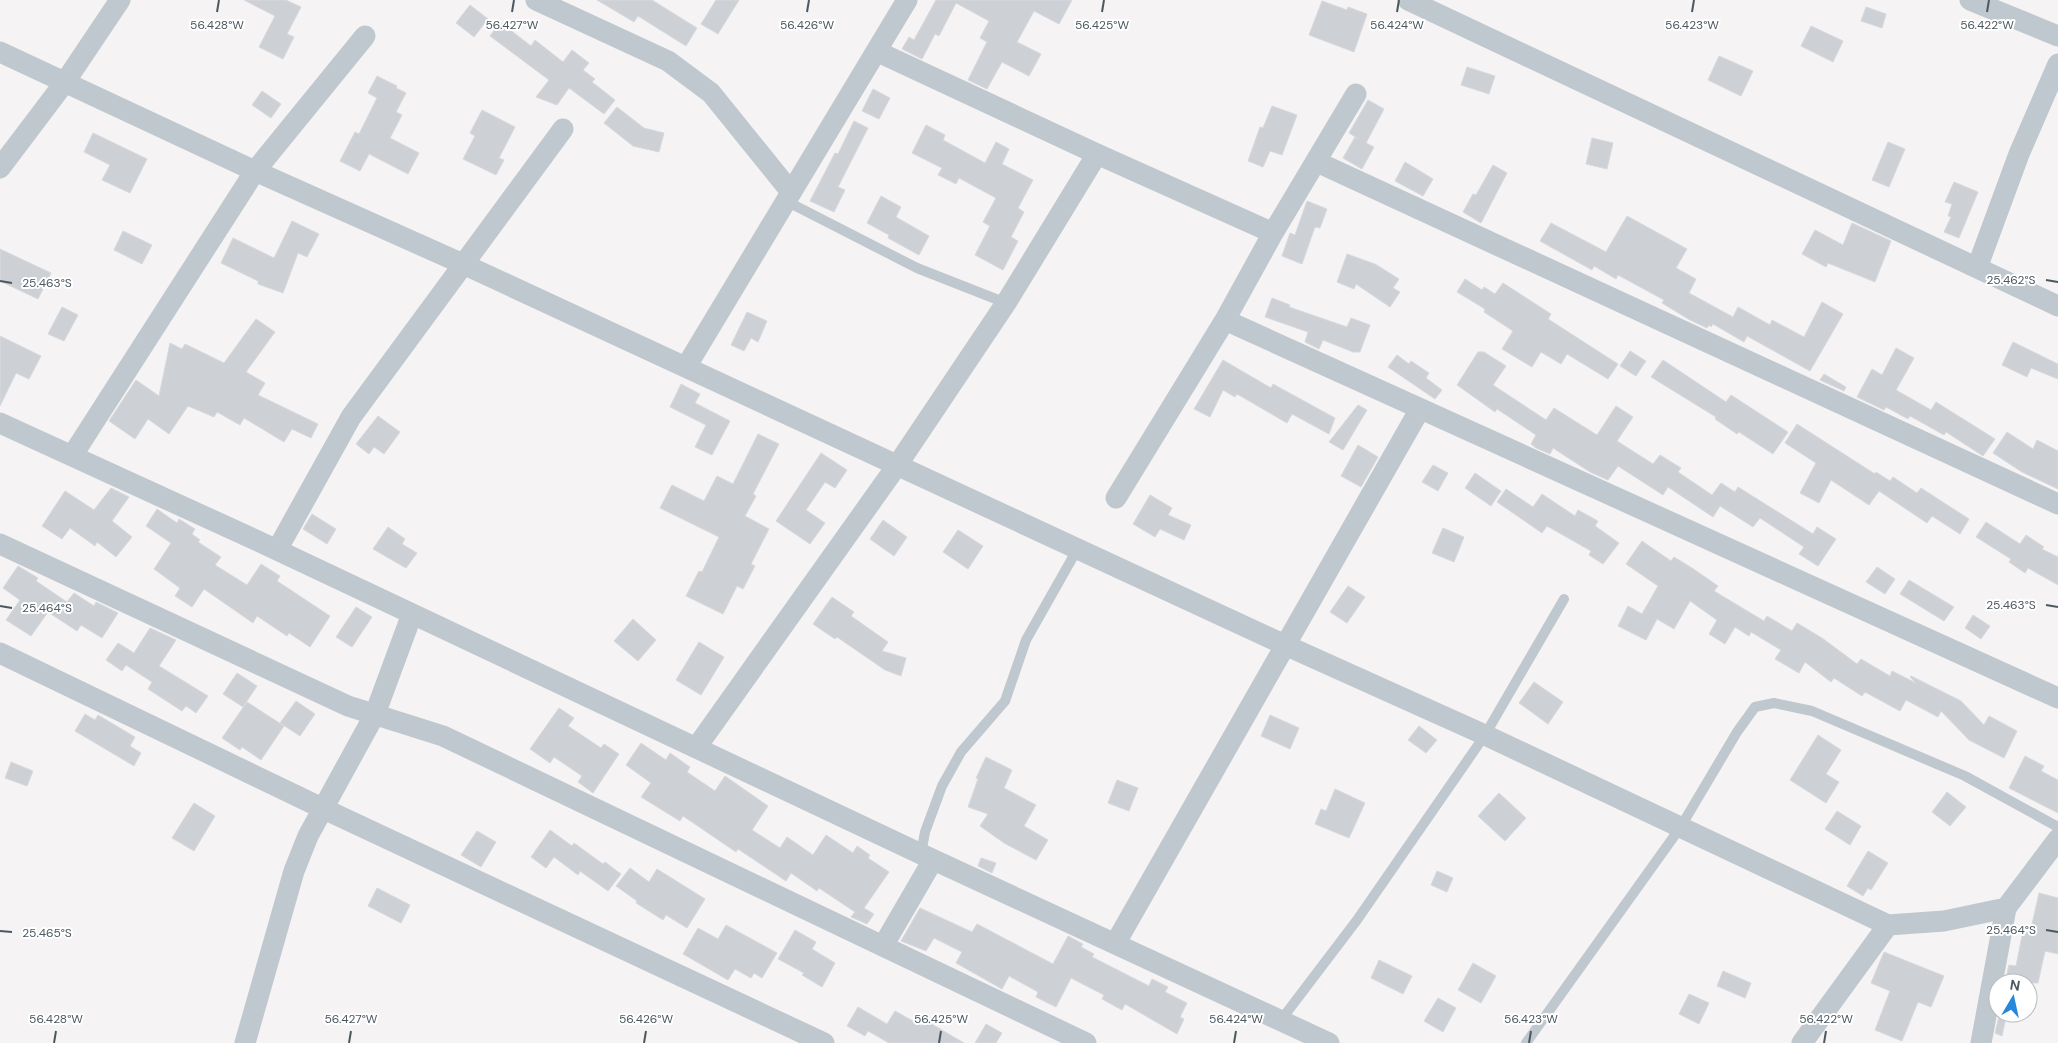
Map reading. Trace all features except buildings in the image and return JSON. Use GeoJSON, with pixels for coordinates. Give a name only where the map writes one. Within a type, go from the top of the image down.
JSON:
{"type":"FeatureCollection","features":[{"type":"Feature","properties":{"kind":"street"},"geometry":{"type":"LineString","coordinates":[[0,168],[65,82],[120,0]]}},
{"type":"Feature","properties":{"kind":"street"},"geometry":{"type":"LineString","coordinates":[[536,0],[668,61],[704,87],[711,93],[788,197]]}},
{"type":"Feature","properties":{"kind":"street"},"geometry":{"type":"LineString","coordinates":[[686,367],[907,0]]}},
{"type":"Feature","properties":{"kind":"street"},"geometry":{"type":"LineString","coordinates":[[1408,0],[2058,306]]}},
{"type":"Feature","properties":{"kind":"street"},"geometry":{"type":"LineString","coordinates":[[1970,0],[2058,36]]}},
{"type":"Feature","properties":{"kind":"street"},"geometry":{"type":"LineString","coordinates":[[72,456],[255,171],[365,36]]}},
{"type":"Feature","properties":{"kind":"street"},"geometry":{"type":"LineString","coordinates":[[876,51],[1272,233]]}},
{"type":"Feature","properties":{"kind":"street"},"geometry":{"type":"LineString","coordinates":[[0,52],[255,171],[463,264],[1286,645],[1485,735],[1888,926],[1944,921],[2006,908]]}},
{"type":"Feature","properties":{"kind":"street"},"geometry":{"type":"LineString","coordinates":[[1977,268],[2020,154],[2058,64]]}},
{"type":"Feature","properties":{"kind":"street"},"geometry":{"type":"LineString","coordinates":[[1116,498],[1225,320],[1272,233],[1317,162],[1356,94]]}},
{"type":"Feature","properties":{"kind":"street"},"geometry":{"type":"LineString","coordinates":[[278,550],[351,417],[562,129]]}},
{"type":"Feature","properties":{"kind":"street"},"geometry":{"type":"LineString","coordinates":[[696,748],[898,464],[1006,303],[1097,154]]}},
{"type":"Feature","properties":{"kind":"street"},"geometry":{"type":"LineString","coordinates":[[1317,162],[2058,504]]}},
{"type":"Feature","properties":{"kind":"street"},"geometry":{"type":"LineString","coordinates":[[1225,320],[2058,698]]}},
{"type":"Feature","properties":{"kind":"street"},"geometry":{"type":"LineString","coordinates":[[1115,944],[1420,409]]}},
{"type":"Feature","properties":{"kind":"street"},"geometry":{"type":"LineString","coordinates":[[0,423],[278,550],[927,857],[1329,1043]]}},
{"type":"Feature","properties":{"kind":"street"},"geometry":{"type":"LineString","coordinates":[[0,544],[348,706],[443,736],[1086,1043]]}},
{"type":"Feature","properties":{"kind":"street"},"geometry":{"type":"LineString","coordinates":[[245,1043],[294,870],[308,836],[375,714],[412,614]]}},
{"type":"Feature","properties":{"kind":"street"},"geometry":{"type":"LineString","coordinates":[[0,653],[324,809],[824,1043]]}},
{"type":"Feature","properties":{"kind":"street"},"geometry":{"type":"LineString","coordinates":[[1981,1043],[2006,908],[2058,839]]}},
{"type":"Feature","properties":{"kind":"street"},"geometry":{"type":"LineString","coordinates":[[883,946],[927,857]]}},
{"type":"Feature","properties":{"kind":"street"},"geometry":{"type":"LineString","coordinates":[[1802,1043],[1888,926]]}},
{"type":"Feature","properties":{"kind":"lane"},"geometry":{"type":"LineString","coordinates":[[788,197],[918,268],[1006,303]]}},
{"type":"Feature","properties":{"kind":"lane"},"geometry":{"type":"LineString","coordinates":[[927,857],[925,832],[942,786],[961,752],[1005,701],[1026,640],[1078,548]]}},
{"type":"Feature","properties":{"kind":"lane"},"geometry":{"type":"LineString","coordinates":[[1281,1020],[1357,920],[1485,735],[1564,599]]}},
{"type":"Feature","properties":{"kind":"lane"},"geometry":{"type":"LineString","coordinates":[[1526,1043],[1680,828],[1737,732],[1755,707],[1774,703],[1812,711],[1965,776],[2058,826]]}}]}
